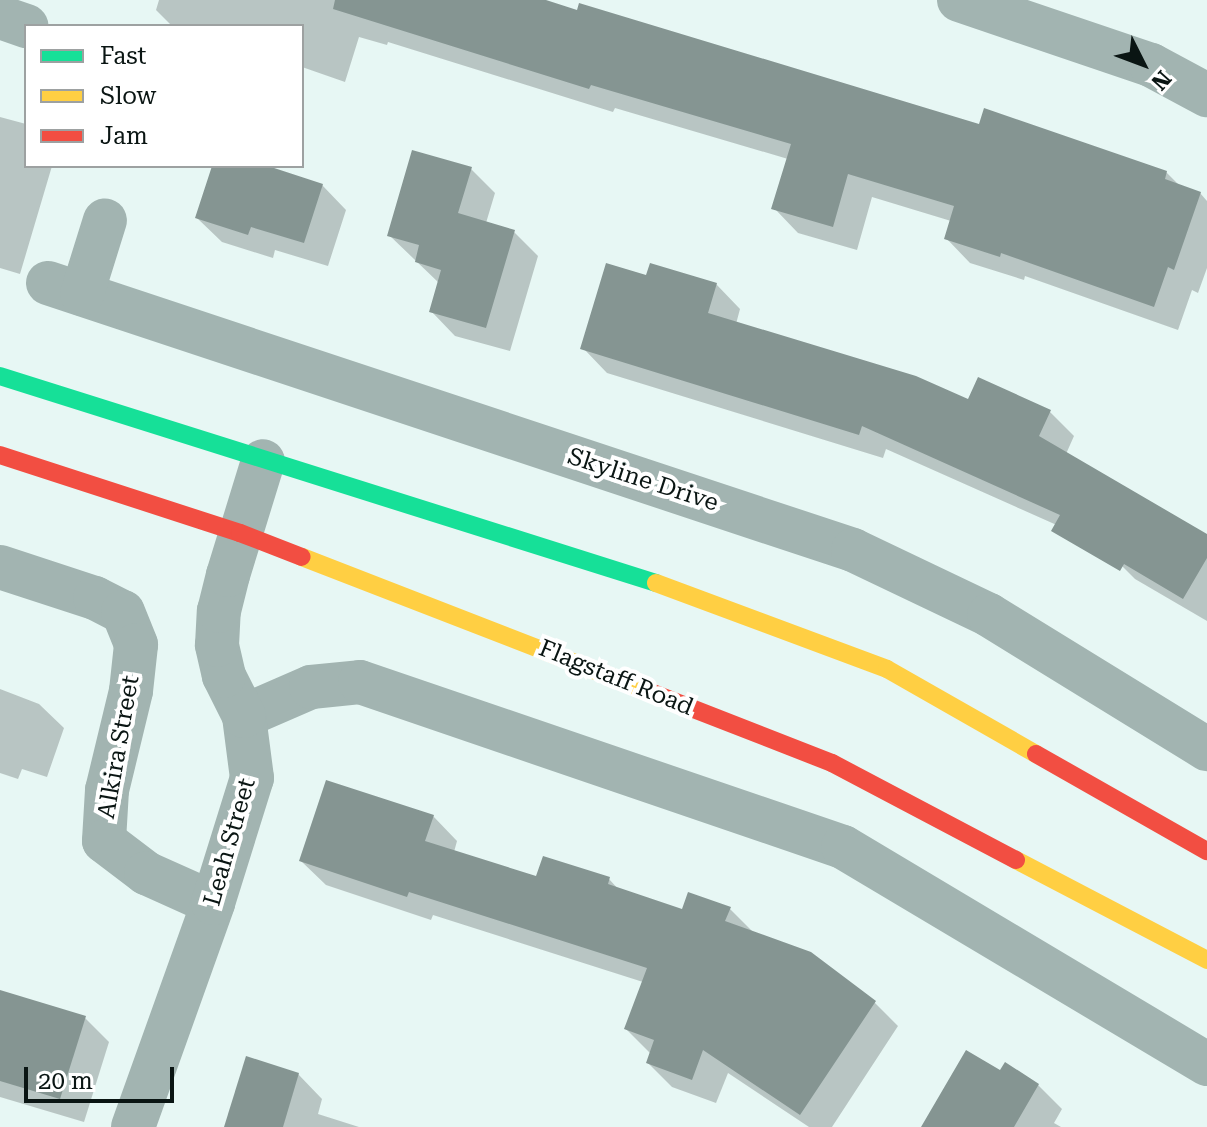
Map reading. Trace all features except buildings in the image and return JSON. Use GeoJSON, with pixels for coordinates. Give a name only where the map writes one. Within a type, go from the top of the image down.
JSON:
{"type":"FeatureCollection","features":[{"type":"Feature","properties":{"kind":"main road"},"geometry":{"type":"LineString","coordinates":[[0,376],[263,461],[607,565],[887,669],[1207,851]]}},
{"type":"Feature","properties":{"kind":"main road","name":"Flagstaff Road"},"geometry":{"type":"LineString","coordinates":[[0,455],[240,533],[832,763],[1207,960]]}},
{"type":"Feature","properties":{"kind":"street"},"geometry":{"type":"LineString","coordinates":[[959,0],[1151,65],[1207,95]]}},
{"type":"Feature","properties":{"kind":"street"},"geometry":{"type":"LineString","coordinates":[[0,17],[24,25]]}},
{"type":"Feature","properties":{"kind":"street","name":"Skyline Drive"},"geometry":{"type":"LineString","coordinates":[[105,220],[65,288],[853,550],[989,615],[1207,749]]}},
{"type":"Feature","properties":{"kind":"street","name":"Leah Street"},"geometry":{"type":"LineString","coordinates":[[133,1127],[213,903],[252,778],[244,716],[224,676],[217,645],[219,611],[263,461]]}},
{"type":"Feature","properties":{"kind":"street","name":"Alkira Street"},"geometry":{"type":"LineString","coordinates":[[0,567],[95,598],[123,612],[136,645],[131,691],[107,790],[104,841],[146,873],[213,903]]}},
{"type":"Feature","properties":{"kind":"street"},"geometry":{"type":"LineString","coordinates":[[244,716],[311,687],[360,682],[843,847],[1207,1064]]}},
{"type":"Feature","properties":{"kind":"traffic: fast"},"geometry":{"type":"LineString","coordinates":[[0,376],[656,583]]}},
{"type":"Feature","properties":{"kind":"traffic: slow"},"geometry":{"type":"LineString","coordinates":[[302,557],[650,692]]}},
{"type":"Feature","properties":{"kind":"traffic: slow"},"geometry":{"type":"LineString","coordinates":[[656,583],[887,669],[1036,754]]}},
{"type":"Feature","properties":{"kind":"traffic: slow"},"geometry":{"type":"LineString","coordinates":[[1016,860],[1207,960]]}},
{"type":"Feature","properties":{"kind":"traffic: jam"},"geometry":{"type":"LineString","coordinates":[[0,455],[240,533],[302,557]]}},
{"type":"Feature","properties":{"kind":"traffic: jam"},"geometry":{"type":"LineString","coordinates":[[650,692],[832,763],[1016,860]]}},
{"type":"Feature","properties":{"kind":"traffic: jam"},"geometry":{"type":"LineString","coordinates":[[1036,754],[1207,851]]}}]}
